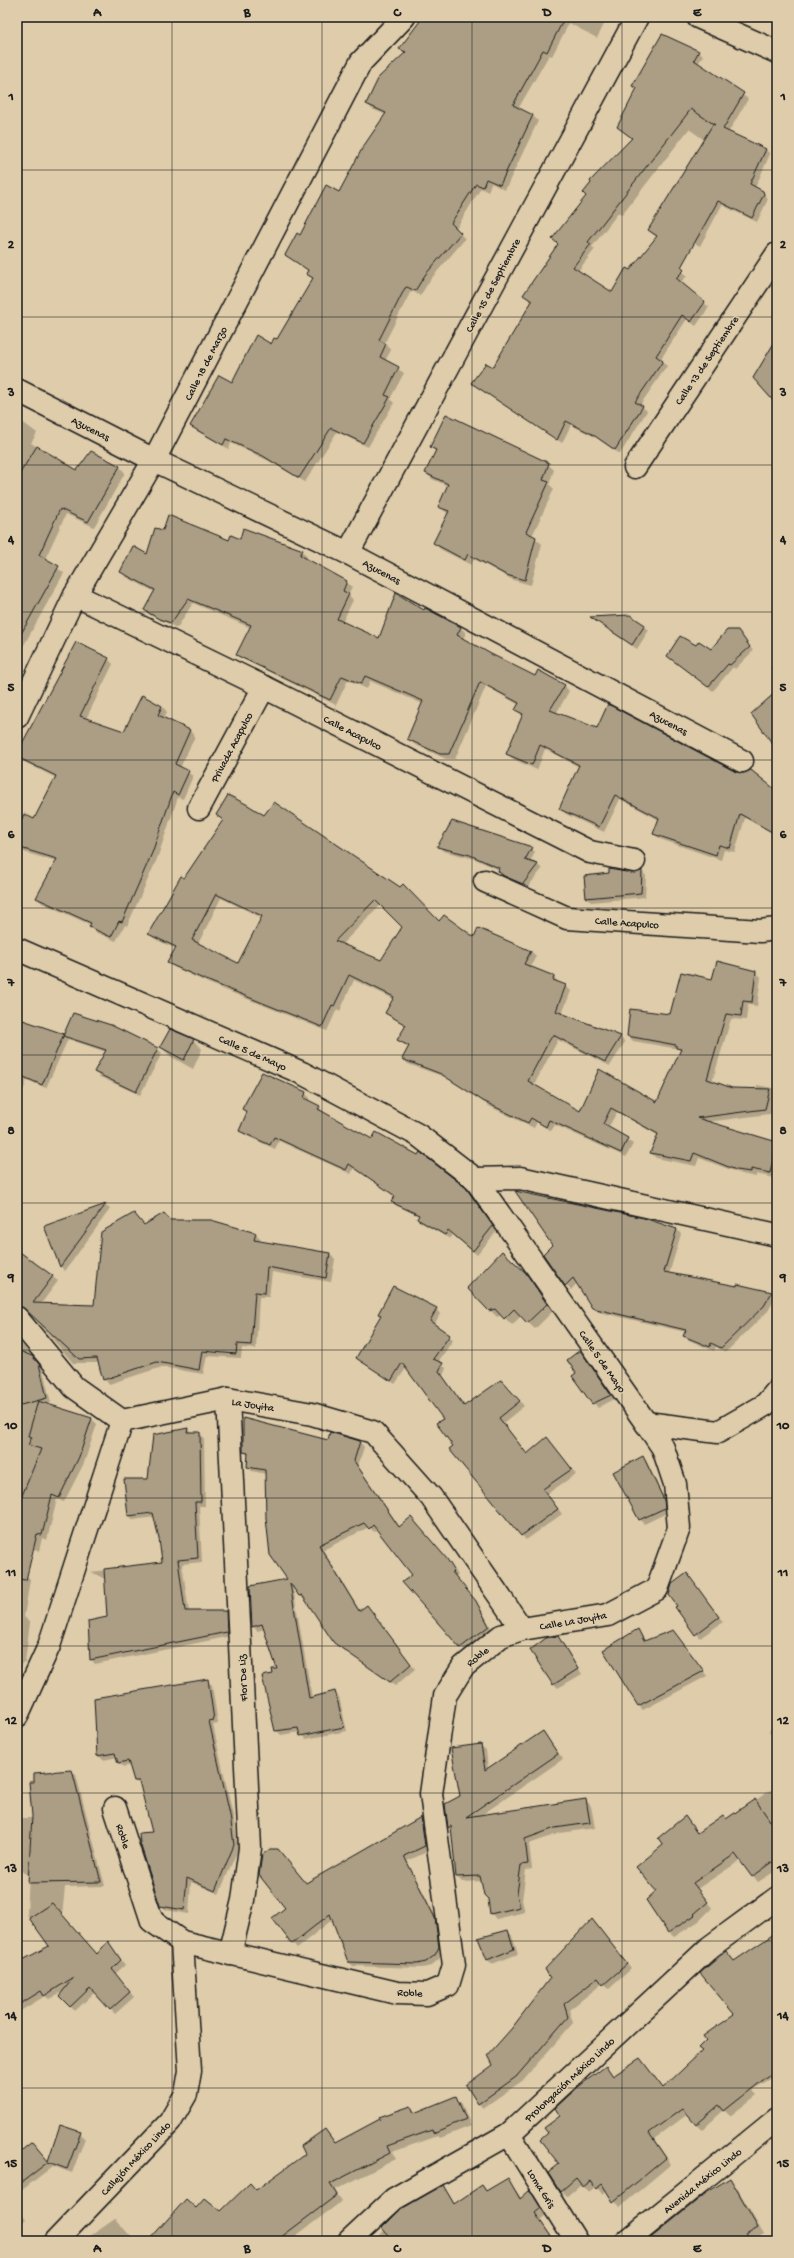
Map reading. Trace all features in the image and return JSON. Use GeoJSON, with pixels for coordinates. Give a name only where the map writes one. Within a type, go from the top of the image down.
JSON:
{"type":"FeatureCollection","features":[{"type":"Feature","properties":{"kind":"street","name":"Calle 18 de Marzo"},"geometry":{"type":"LineString","coordinates":[[17,717],[75,595],[154,460],[362,62],[404,17]]}},
{"type":"Feature","properties":{"kind":"street","name":"Calle 15 de Septiembre"},"geometry":{"type":"LineString","coordinates":[[348,553],[637,17]]}},
{"type":"Feature","properties":{"kind":"street"},"geometry":{"type":"LineString","coordinates":[[698,17],[777,52]]}},
{"type":"Feature","properties":{"kind":"street","name":"Calle 13 de Septiembre"},"geometry":{"type":"LineString","coordinates":[[635,467],[777,254]]}},
{"type":"Feature","properties":{"kind":"street","name":"Azucenas"},"geometry":{"type":"LineString","coordinates":[[17,390],[154,460],[348,553],[742,761]]}},
{"type":"Feature","properties":{"kind":"street","name":"Calle Acapulco"},"geometry":{"type":"LineString","coordinates":[[75,595],[264,687],[590,852],[634,860]]}},
{"type":"Feature","properties":{"kind":"street","name":"Privada Acapulco"},"geometry":{"type":"LineString","coordinates":[[199,808],[264,687]]}},
{"type":"Feature","properties":{"kind":"street","name":"Calle Acapulco"},"geometry":{"type":"LineString","coordinates":[[485,881],[567,918],[760,931],[777,929]]}},
{"type":"Feature","properties":{"kind":"street","name":"Calle 5 de Mayo"},"geometry":{"type":"LineString","coordinates":[[17,949],[302,1073],[418,1134],[475,1179],[646,1423]]}},
{"type":"Feature","properties":{"kind":"street"},"geometry":{"type":"LineString","coordinates":[[475,1179],[520,1178],[777,1235]]}},
{"type":"Feature","properties":{"kind":"street"},"geometry":{"type":"LineString","coordinates":[[17,1318],[74,1387],[122,1421],[49,1646],[17,1716]]}},
{"type":"Feature","properties":{"kind":"street"},"geometry":{"type":"LineString","coordinates":[[646,1423],[718,1432],[765,1405],[777,1391]]}},
{"type":"Feature","properties":{"kind":"street","name":"La Joyita"},"geometry":{"type":"LineString","coordinates":[[122,1421],[228,1399],[312,1414],[373,1432],[431,1497],[522,1629]]}},
{"type":"Feature","properties":{"kind":"street","name":"Flor De Liz"},"geometry":{"type":"LineString","coordinates":[[228,1399],[250,1848],[243,1900],[230,1954]]}},
{"type":"Feature","properties":{"kind":"street","name":"Calle La Joyita"},"geometry":{"type":"LineString","coordinates":[[522,1629],[608,1615],[657,1589],[680,1528],[675,1484],[663,1448],[646,1423]]}},
{"type":"Feature","properties":{"kind":"street","name":"Roble"},"geometry":{"type":"LineString","coordinates":[[115,1808],[152,1921],[182,1942],[397,1993],[427,1994],[448,1985],[454,1965],[431,1794],[445,1696],[463,1667],[501,1636],[522,1629]]}},
{"type":"Feature","properties":{"kind":"street","name":"Prolongación México Lindo"},"geometry":{"type":"LineString","coordinates":[[349,2241],[394,2198],[509,2134],[710,1947],[777,1898]]}},
{"type":"Feature","properties":{"kind":"street","name":"Callejón México Lindo"},"geometry":{"type":"LineString","coordinates":[[56,2241],[170,2122],[186,2094],[190,2071],[182,1942]]}},
{"type":"Feature","properties":{"kind":"street","name":"Avenida México Lindo"},"geometry":{"type":"LineString","coordinates":[[627,2241],[777,2119]]}},
{"type":"Feature","properties":{"kind":"street","name":"Loma Gris"},"geometry":{"type":"LineString","coordinates":[[509,2134],[576,2241]]}},
{"type":"Feature","properties":{"kind":"building"},"geometry":{"type":"Polygon","coordinates":[[[423,17],[565,17],[547,52],[543,50],[513,105],[533,115],[500,185],[486,179],[483,187],[476,184],[451,223],[461,233],[425,275],[415,291],[407,287],[405,288],[379,340],[386,344],[380,357],[399,367],[385,395],[390,397],[363,443],[331,428],[299,478],[263,456],[226,439],[223,445],[190,426],[219,375],[232,382],[256,335],[271,344],[274,338],[277,339],[313,278],[306,274],[308,270],[285,255],[297,233],[300,235],[326,185],[339,192],[363,147],[386,113],[366,104],[379,77],[406,52],[399,49],[423,17]]]}},
{"type":"Feature","properties":{"kind":"building"},"geometry":{"type":"Polygon","coordinates":[[[662,34],[699,51],[694,60],[744,93],[723,129],[766,149],[750,184],[763,191],[764,194],[752,218],[718,201],[681,267],[684,270],[676,278],[705,302],[691,322],[682,315],[656,356],[663,361],[635,402],[643,406],[615,450],[592,434],[566,421],[557,440],[471,383],[486,363],[493,367],[532,301],[523,295],[558,244],[552,239],[586,196],[583,193],[591,183],[590,181],[632,138],[617,127],[637,88],[632,86],[662,34]],[[691,109],[588,242],[591,244],[573,267],[612,292],[626,268],[630,270],[657,236],[648,230],[713,124],[715,125],[691,109]]]}},
{"type":"Feature","properties":{"kind":"building"},"geometry":{"type":"Polygon","coordinates":[[[777,338],[777,405],[753,378],[777,338]]]}},
{"type":"Feature","properties":{"kind":"building"},"geometry":{"type":"Polygon","coordinates":[[[446,414],[549,463],[543,480],[549,482],[526,532],[536,537],[525,580],[506,575],[468,554],[465,560],[433,543],[449,511],[438,507],[448,484],[425,473],[436,450],[430,447],[446,414]]]}},
{"type":"Feature","properties":{"kind":"building"},"geometry":{"type":"Polygon","coordinates":[[[37,446],[77,470],[91,451],[120,466],[88,522],[60,509],[39,555],[59,566],[17,641],[17,478],[37,446]]]}},
{"type":"Feature","properties":{"kind":"building"},"geometry":{"type":"Polygon","coordinates":[[[168,515],[229,540],[231,535],[240,539],[243,528],[303,550],[300,555],[347,581],[343,591],[349,594],[337,619],[379,638],[396,593],[424,610],[425,608],[461,627],[457,635],[491,654],[535,676],[538,670],[565,685],[550,710],[597,728],[608,704],[736,772],[743,773],[751,770],[777,791],[777,835],[740,814],[730,848],[719,845],[716,855],[653,834],[659,818],[615,795],[599,827],[559,809],[579,765],[540,745],[532,765],[506,754],[523,714],[515,710],[519,703],[480,682],[449,754],[440,754],[407,739],[423,701],[365,676],[361,684],[342,676],[330,700],[236,655],[251,625],[188,599],[171,623],[159,619],[144,610],[155,590],[120,572],[133,546],[147,554],[155,528],[163,530],[168,515]]]}},
{"type":"Feature","properties":{"kind":"building"},"geometry":{"type":"Polygon","coordinates":[[[630,615],[645,625],[632,645],[590,617],[630,615]]]}},
{"type":"Feature","properties":{"kind":"building"},"geometry":{"type":"Polygon","coordinates":[[[727,630],[738,630],[750,647],[730,665],[728,664],[708,687],[667,656],[680,636],[696,645],[699,641],[711,649],[727,630]]]}},
{"type":"Feature","properties":{"kind":"building"},"geometry":{"type":"Polygon","coordinates":[[[76,642],[109,658],[80,716],[124,731],[142,695],[162,706],[158,715],[190,730],[175,764],[189,771],[178,795],[173,792],[152,853],[122,922],[119,921],[111,937],[89,927],[91,923],[36,898],[57,859],[17,847],[17,830],[24,814],[34,819],[56,776],[17,757],[17,753],[76,642]]]}},
{"type":"Feature","properties":{"kind":"building"},"geometry":{"type":"Polygon","coordinates":[[[777,691],[777,750],[751,714],[777,691]]]}},
{"type":"Feature","properties":{"kind":"building"},"geometry":{"type":"Polygon","coordinates":[[[228,795],[264,815],[274,802],[400,887],[403,884],[439,921],[444,915],[474,937],[478,928],[531,951],[524,964],[554,976],[553,980],[566,985],[556,1011],[621,1036],[605,1062],[553,1035],[549,1041],[528,1081],[580,1111],[599,1069],[657,1102],[681,1049],[676,1048],[676,1045],[627,1036],[630,1009],[670,1014],[681,972],[712,979],[717,961],[756,971],[752,1002],[743,1001],[741,1016],[726,1014],[707,1079],[732,1088],[770,1089],[765,1109],[697,1118],[777,1142],[770,1173],[751,1169],[751,1172],[736,1170],[694,1153],[691,1161],[650,1153],[658,1134],[611,1108],[603,1124],[628,1138],[621,1153],[549,1120],[546,1127],[531,1118],[528,1123],[483,1101],[441,1074],[402,1059],[409,1046],[397,1040],[406,1025],[385,1013],[394,997],[349,975],[334,1006],[332,1005],[322,1027],[167,963],[176,947],[148,934],[181,876],[184,878],[223,820],[216,815],[228,795]],[[216,894],[192,940],[238,963],[262,916],[216,894]],[[375,900],[335,941],[381,960],[402,927],[375,900]]]}},
{"type":"Feature","properties":{"kind":"building"},"geometry":{"type":"Polygon","coordinates":[[[452,821],[532,847],[525,860],[538,864],[523,884],[504,876],[498,871],[499,868],[470,855],[437,847],[452,821]]]}},
{"type":"Feature","properties":{"kind":"building"},"geometry":{"type":"Polygon","coordinates":[[[609,869],[632,873],[642,870],[641,893],[586,898],[584,876],[609,873],[609,869]]]}},
{"type":"Feature","properties":{"kind":"building"},"geometry":{"type":"Polygon","coordinates":[[[73,1013],[111,1025],[158,1048],[136,1092],[94,1072],[106,1050],[63,1036],[73,1013]]]}},
{"type":"Feature","properties":{"kind":"building"},"geometry":{"type":"Polygon","coordinates":[[[17,1018],[64,1034],[42,1085],[17,1074],[17,1018]]]}},
{"type":"Feature","properties":{"kind":"building"},"geometry":{"type":"Polygon","coordinates":[[[170,1029],[194,1039],[184,1060],[160,1047],[170,1029]]]}},
{"type":"Feature","properties":{"kind":"building"},"geometry":{"type":"Polygon","coordinates":[[[262,1072],[306,1092],[304,1098],[320,1106],[318,1109],[372,1139],[376,1132],[418,1155],[420,1152],[466,1188],[493,1226],[473,1251],[448,1230],[445,1235],[417,1219],[419,1215],[391,1202],[395,1196],[349,1164],[346,1170],[274,1137],[270,1145],[239,1131],[247,1112],[242,1109],[262,1072]]]}},
{"type":"Feature","properties":{"kind":"building"},"geometry":{"type":"Polygon","coordinates":[[[515,1191],[644,1218],[677,1229],[664,1272],[737,1286],[737,1284],[772,1292],[764,1306],[721,1348],[711,1343],[710,1347],[683,1336],[686,1330],[592,1308],[573,1278],[565,1286],[543,1254],[552,1245],[515,1191]]]}},
{"type":"Feature","properties":{"kind":"building"},"geometry":{"type":"Polygon","coordinates":[[[106,1204],[60,1267],[44,1226],[106,1204]]]}},
{"type":"Feature","properties":{"kind":"building"},"geometry":{"type":"Polygon","coordinates":[[[134,1213],[144,1225],[164,1213],[170,1220],[211,1220],[256,1233],[254,1240],[330,1253],[326,1278],[267,1267],[265,1293],[255,1292],[251,1345],[237,1344],[236,1354],[202,1351],[199,1370],[157,1362],[103,1380],[97,1358],[79,1359],[26,1310],[17,1306],[17,1250],[53,1276],[33,1303],[94,1305],[101,1232],[134,1213]]]}},
{"type":"Feature","properties":{"kind":"building"},"geometry":{"type":"Polygon","coordinates":[[[502,1251],[526,1273],[547,1304],[527,1323],[514,1309],[504,1319],[495,1309],[489,1311],[467,1288],[502,1251]]]}},
{"type":"Feature","properties":{"kind":"building"},"geometry":{"type":"Polygon","coordinates":[[[393,1286],[437,1308],[430,1321],[450,1335],[433,1359],[443,1363],[439,1371],[464,1406],[501,1380],[520,1401],[499,1418],[527,1454],[547,1437],[572,1469],[543,1489],[558,1509],[521,1536],[449,1449],[453,1446],[436,1423],[443,1419],[402,1363],[391,1381],[356,1358],[381,1315],[378,1314],[393,1286]]]}},
{"type":"Feature","properties":{"kind":"building"},"geometry":{"type":"Polygon","coordinates":[[[17,1350],[32,1356],[39,1364],[47,1398],[17,1406],[17,1350]]]}},
{"type":"Feature","properties":{"kind":"building"},"geometry":{"type":"Polygon","coordinates":[[[580,1350],[611,1395],[592,1404],[572,1376],[576,1373],[567,1360],[580,1350]]]}},
{"type":"Feature","properties":{"kind":"building"},"geometry":{"type":"Polygon","coordinates":[[[38,1401],[92,1418],[79,1457],[59,1498],[52,1495],[42,1535],[37,1534],[26,1580],[17,1579],[17,1508],[41,1449],[28,1445],[32,1437],[28,1436],[38,1401]]]}},
{"type":"Feature","properties":{"kind":"building"},"geometry":{"type":"Polygon","coordinates":[[[243,1418],[328,1440],[330,1432],[360,1441],[354,1461],[399,1527],[411,1517],[447,1559],[454,1570],[452,1572],[476,1601],[489,1626],[460,1648],[402,1582],[412,1575],[373,1525],[369,1529],[364,1523],[319,1545],[359,1611],[367,1605],[411,1664],[390,1682],[334,1643],[302,1595],[299,1596],[290,1583],[309,1698],[335,1691],[344,1727],[300,1736],[298,1728],[275,1731],[262,1676],[273,1674],[272,1669],[277,1669],[262,1624],[252,1627],[250,1586],[287,1579],[270,1555],[266,1518],[265,1470],[247,1467],[248,1453],[243,1452],[243,1418]]]}},
{"type":"Feature","properties":{"kind":"building"},"geometry":{"type":"Polygon","coordinates":[[[188,1428],[187,1432],[200,1432],[201,1502],[195,1502],[198,1558],[178,1560],[185,1611],[226,1611],[227,1632],[90,1660],[88,1621],[107,1617],[104,1569],[162,1562],[159,1539],[153,1513],[128,1516],[124,1479],[148,1479],[153,1435],[188,1428]]]}},
{"type":"Feature","properties":{"kind":"building"},"geometry":{"type":"Polygon","coordinates":[[[643,1456],[664,1500],[665,1508],[639,1520],[613,1472],[643,1456]]]}},
{"type":"Feature","properties":{"kind":"building"},"geometry":{"type":"Polygon","coordinates":[[[687,1573],[719,1617],[695,1635],[675,1607],[677,1606],[669,1595],[672,1584],[687,1573]]]}},
{"type":"Feature","properties":{"kind":"building"},"geometry":{"type":"Polygon","coordinates":[[[638,1629],[644,1641],[673,1630],[704,1671],[638,1706],[603,1650],[638,1629]]]}},
{"type":"Feature","properties":{"kind":"building"},"geometry":{"type":"Polygon","coordinates":[[[558,1636],[578,1669],[553,1685],[530,1650],[546,1638],[558,1636]]]}},
{"type":"Feature","properties":{"kind":"building"},"geometry":{"type":"Polygon","coordinates":[[[208,1679],[214,1720],[209,1721],[230,1815],[234,1845],[215,1891],[187,1878],[184,1910],[160,1906],[140,1843],[139,1833],[152,1832],[139,1781],[134,1781],[128,1761],[118,1763],[115,1753],[97,1756],[94,1698],[208,1679]]]}},
{"type":"Feature","properties":{"kind":"building"},"geometry":{"type":"Polygon","coordinates":[[[543,1731],[558,1754],[466,1817],[586,1799],[590,1823],[555,1828],[525,1839],[528,1864],[521,1865],[517,1894],[520,1907],[490,1914],[488,1899],[484,1895],[480,1876],[456,1877],[451,1826],[448,1828],[445,1804],[460,1796],[451,1748],[481,1744],[485,1770],[543,1731]]]}},
{"type":"Feature","properties":{"kind":"building"},"geometry":{"type":"Polygon","coordinates":[[[72,1770],[101,1882],[28,1883],[32,1816],[29,1782],[34,1782],[34,1773],[72,1770]]]}},
{"type":"Feature","properties":{"kind":"building"},"geometry":{"type":"Polygon","coordinates":[[[755,1799],[777,1831],[777,1859],[752,1877],[735,1854],[693,1883],[708,1902],[694,1914],[695,1915],[668,1933],[646,1900],[656,1891],[636,1867],[663,1845],[658,1838],[685,1816],[697,1833],[723,1815],[726,1819],[755,1799]]]}},
{"type":"Feature","properties":{"kind":"building"},"geometry":{"type":"Polygon","coordinates":[[[421,1817],[425,1846],[404,1856],[435,1918],[439,1947],[435,1955],[426,1962],[417,1964],[348,1962],[330,1914],[292,1944],[272,1918],[285,1908],[259,1875],[262,1855],[270,1849],[278,1849],[306,1883],[421,1817]]]}},
{"type":"Feature","properties":{"kind":"building"},"geometry":{"type":"Polygon","coordinates":[[[52,1903],[97,1954],[108,1941],[121,1960],[112,1969],[130,1992],[110,2010],[90,1988],[70,2007],[59,1996],[74,1977],[44,1996],[41,1991],[17,2006],[17,1963],[49,1946],[29,1918],[52,1903]]]}},
{"type":"Feature","properties":{"kind":"building"},"geometry":{"type":"Polygon","coordinates":[[[592,1919],[627,1964],[603,1985],[598,1978],[564,2004],[568,2017],[516,2077],[478,2104],[466,2085],[493,2065],[488,2055],[512,2028],[550,1978],[545,1969],[592,1919]]]}},
{"type":"Feature","properties":{"kind":"building"},"geometry":{"type":"Polygon","coordinates":[[[508,1930],[514,1949],[487,1960],[478,1938],[508,1930]]]}},
{"type":"Feature","properties":{"kind":"building"},"geometry":{"type":"Polygon","coordinates":[[[777,1932],[777,2069],[724,2111],[719,2105],[696,2125],[682,2109],[649,2133],[666,2158],[613,2202],[602,2184],[596,2189],[591,2181],[583,2187],[576,2178],[560,2192],[548,2173],[559,2164],[540,2140],[548,2133],[544,2128],[560,2116],[555,2108],[578,2087],[606,2066],[613,2076],[640,2058],[663,2088],[702,2051],[698,2048],[706,2040],[703,2036],[734,2014],[700,1973],[726,1951],[734,1961],[777,1932]]]}},
{"type":"Feature","properties":{"kind":"building"},"geometry":{"type":"Polygon","coordinates":[[[456,2096],[466,2119],[433,2133],[432,2130],[387,2146],[390,2153],[330,2184],[337,2195],[276,2241],[148,2241],[186,2199],[196,2208],[205,2198],[221,2211],[250,2183],[256,2190],[305,2154],[301,2146],[325,2129],[335,2143],[380,2119],[379,2117],[411,2106],[414,2113],[456,2096]]]}},
{"type":"Feature","properties":{"kind":"building"},"geometry":{"type":"Polygon","coordinates":[[[60,2125],[81,2132],[67,2169],[48,2162],[17,2186],[17,2154],[32,2142],[48,2161],[60,2125]]]}},
{"type":"Feature","properties":{"kind":"building"},"geometry":{"type":"Polygon","coordinates":[[[508,2178],[520,2199],[530,2190],[541,2208],[535,2213],[554,2241],[393,2241],[382,2228],[401,2209],[443,2185],[454,2204],[482,2185],[486,2191],[508,2178]]]}},
{"type":"Feature","properties":{"kind":"building"},"geometry":{"type":"Polygon","coordinates":[[[730,2178],[758,2227],[746,2234],[751,2241],[647,2241],[706,2193],[730,2178]]]}}]}
